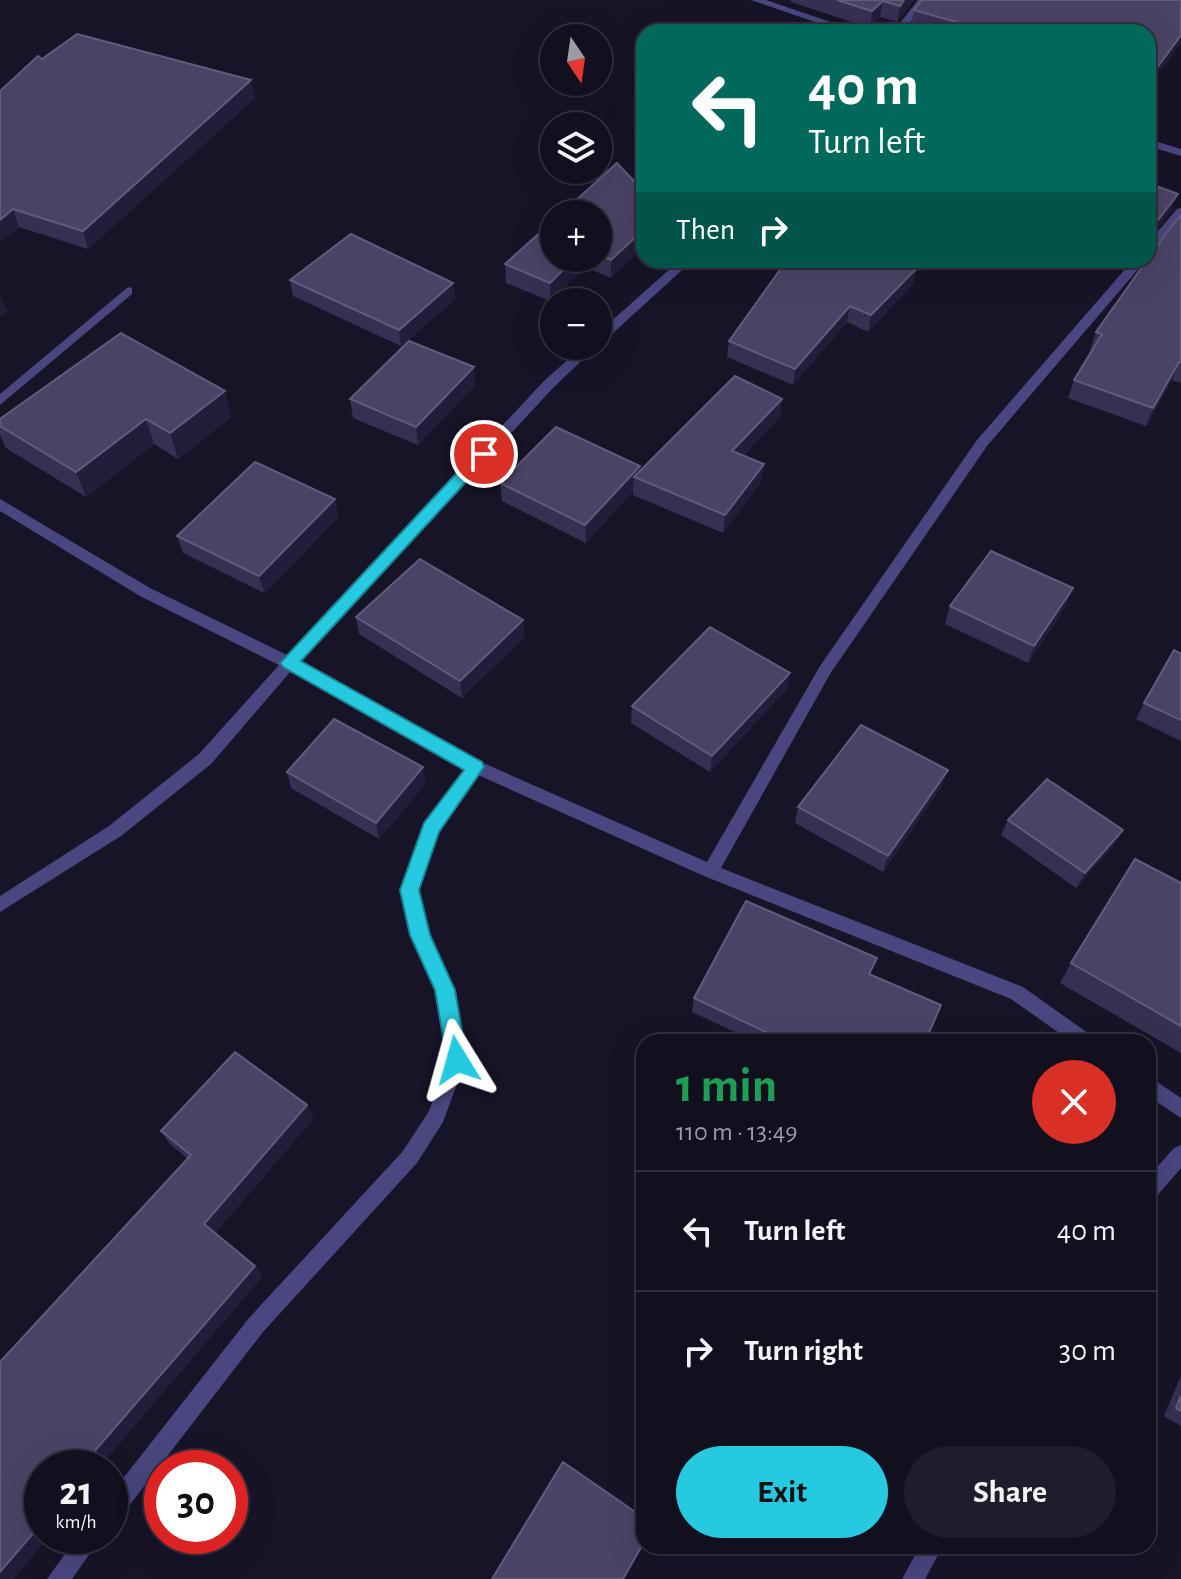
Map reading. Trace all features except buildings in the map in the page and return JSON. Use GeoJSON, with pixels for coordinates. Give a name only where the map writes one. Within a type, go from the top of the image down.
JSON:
{"type":"FeatureCollection","features":[{"type":"Feature","properties":{"kind":"street"},"geometry":{"type":"LineString","coordinates":[[756,0],[830,24]]}},
{"type":"Feature","properties":{"kind":"street"},"geometry":{"type":"LineString","coordinates":[[904,24],[923,0]]}},
{"type":"Feature","properties":{"kind":"street"},"geometry":{"type":"LineString","coordinates":[[1156,145],[1181,153]]}},
{"type":"Feature","properties":{"kind":"street"},"geometry":{"type":"LineString","coordinates":[[1156,242],[1181,212]]}},
{"type":"Feature","properties":{"kind":"street"},"geometry":{"type":"LineString","coordinates":[[612,327],[678,268]]}},
{"type":"Feature","properties":{"kind":"street"},"geometry":{"type":"LineString","coordinates":[[710,871],[825,670],[982,443],[1133,268]]}},
{"type":"Feature","properties":{"kind":"street"},"geometry":{"type":"LineString","coordinates":[[0,401],[128,291]]}},
{"type":"Feature","properties":{"kind":"street"},"geometry":{"type":"LineString","coordinates":[[0,905],[115,831],[205,759],[289,663],[549,384],[576,360]]}},
{"type":"Feature","properties":{"kind":"street"},"geometry":{"type":"LineString","coordinates":[[0,504],[145,592],[289,663],[475,767],[710,871],[1017,993],[1075,1034]]}},
{"type":"Feature","properties":{"kind":"street"},"geometry":{"type":"LineString","coordinates":[[128,1489],[256,1325],[410,1157],[437,1116],[457,1060],[445,990],[420,935],[410,890],[431,828],[475,767]]}},
{"type":"Feature","properties":{"kind":"street"},"geometry":{"type":"LineString","coordinates":[[1156,1091],[1181,1109]]}},
{"type":"Feature","properties":{"kind":"street"},"geometry":{"type":"LineString","coordinates":[[1156,1182],[1181,1154]]}},
{"type":"Feature","properties":{"kind":"street"},"geometry":{"type":"LineString","coordinates":[[58,1579],[77,1554]]}},
{"type":"Feature","properties":{"kind":"street"},"geometry":{"type":"LineString","coordinates":[[913,1579],[927,1554]]}},
{"type":"Feature","properties":{"kind":"route"},"geometry":{"type":"LineString","coordinates":[[457,1060],[445,990],[420,935],[410,890],[431,828],[475,767],[289,663],[484,454]]}}]}
